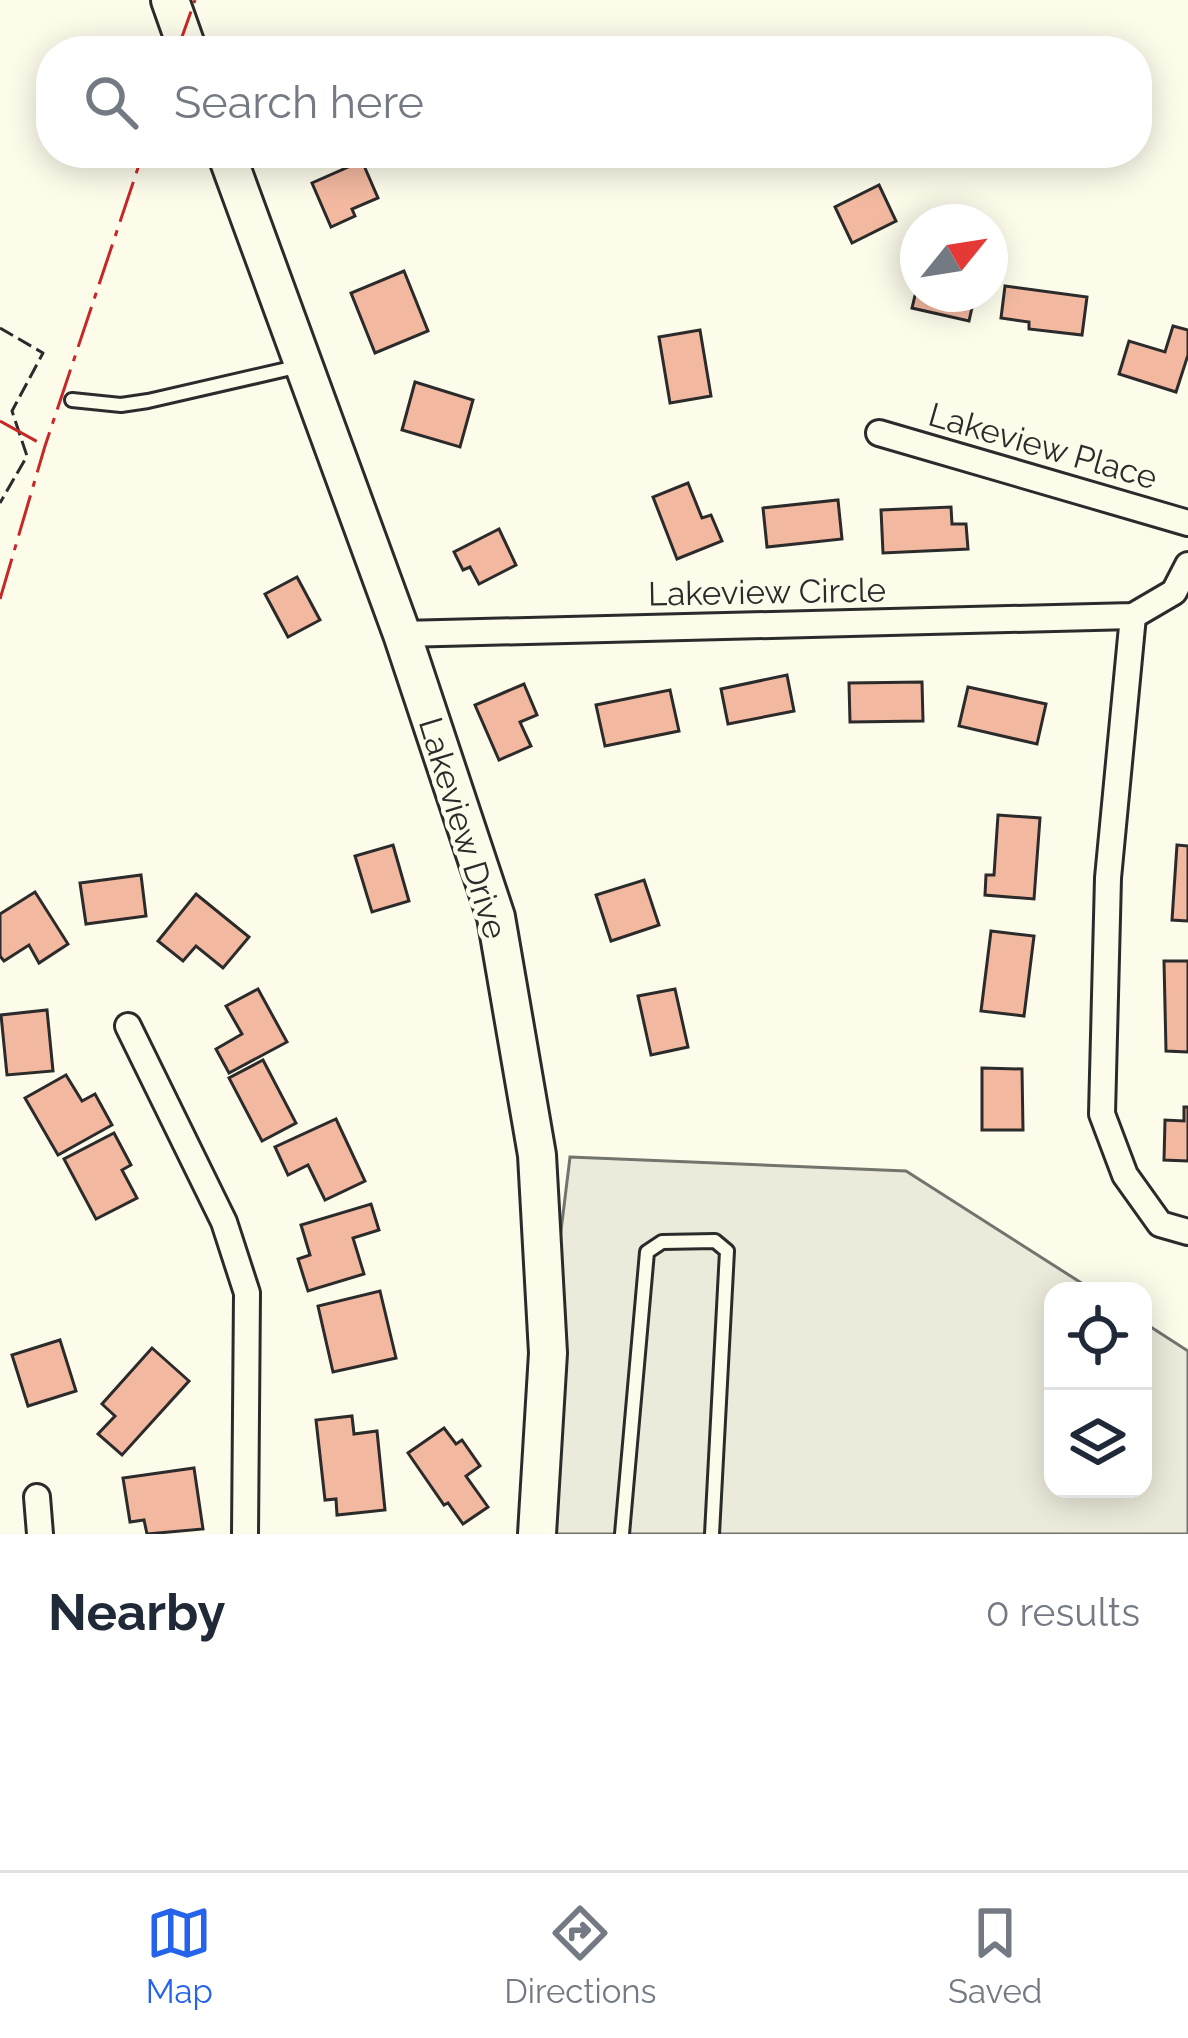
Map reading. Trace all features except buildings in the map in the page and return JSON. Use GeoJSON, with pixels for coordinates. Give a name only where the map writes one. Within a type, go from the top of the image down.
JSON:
{"type":"FeatureCollection","features":[{"type":"Feature","properties":{"kind":"street"},"geometry":{"type":"LineString","coordinates":[[170,0],[183,36]]}},
{"type":"Feature","properties":{"kind":"street","name":"Lakeview Drive"},"geometry":{"type":"LineString","coordinates":[[231,168],[402,634],[496,917],[537,1155],[548,1353],[537,1534]]}},
{"type":"Feature","properties":{"kind":"street","name":"Lakeview Place"},"geometry":{"type":"LineString","coordinates":[[879,433],[1188,523]]}},
{"type":"Feature","properties":{"kind":"street"},"geometry":{"type":"LineString","coordinates":[[1188,565],[1174,592],[1133,616],[1108,878],[1102,1114],[1125,1175],[1160,1224],[1188,1232]]}},
{"type":"Feature","properties":{"kind":"street","name":"Lakeview Circle"},"geometry":{"type":"LineString","coordinates":[[402,634],[1133,616]]}},
{"type":"Feature","properties":{"kind":"street"},"geometry":{"type":"LineString","coordinates":[[128,1026],[224,1222],[247,1293],[245,1534]]}},
{"type":"Feature","properties":{"kind":"street"},"geometry":{"type":"LineString","coordinates":[[37,1497],[40,1534]]}},
{"type":"Feature","properties":{"kind":"lane"},"geometry":{"type":"LineString","coordinates":[[72,400],[121,405],[148,401],[303,365]]}},
{"type":"Feature","properties":{"kind":"lane"},"geometry":{"type":"LineString","coordinates":[[622,1534],[647,1252],[662,1242],[715,1241],[727,1251],[712,1534]]}},
{"type":"Feature","properties":{"kind":"shaded area"},"geometry":{"type":"Polygon","coordinates":[[[570,1157],[906,1171],[1080,1282],[1044,1282],[1044,1498],[1152,1498],[1152,1328],[1188,1351],[1188,1534],[556,1534],[550,1321],[570,1157]]]}},
{"type":"Feature","properties":{"kind":"fence"},"geometry":{"type":"LineString","coordinates":[[0,328],[43,353],[12,411],[27,456],[0,503]]}},
{"type":"Feature","properties":{"kind":"power"},"geometry":{"type":"LineString","coordinates":[[182,36],[195,0]]}},
{"type":"Feature","properties":{"kind":"power"},"geometry":{"type":"LineString","coordinates":[[0,599],[45,446],[138,168]]}},
{"type":"Feature","properties":{"kind":"power"},"geometry":{"type":"LineString","coordinates":[[0,421],[45,446]]}}]}
